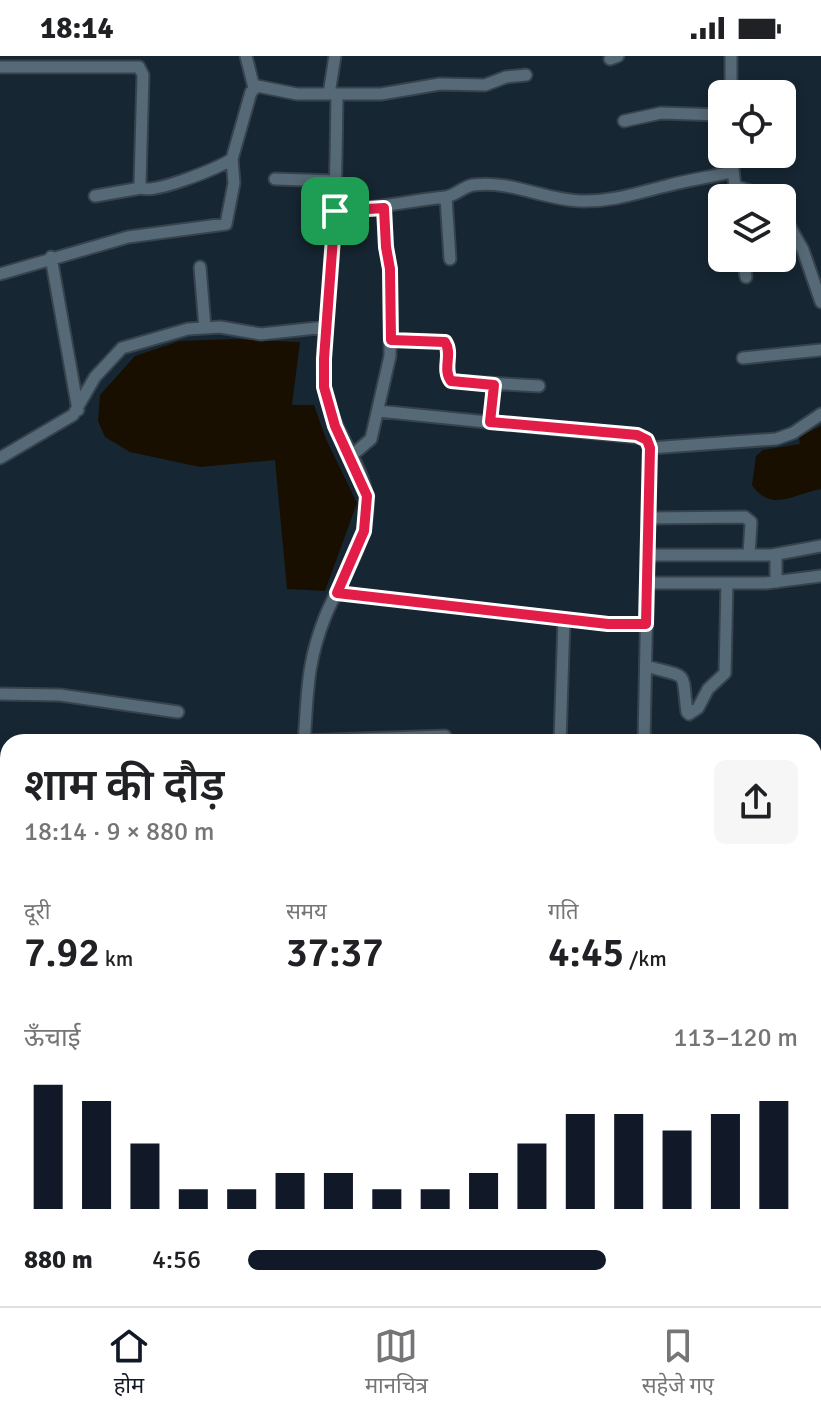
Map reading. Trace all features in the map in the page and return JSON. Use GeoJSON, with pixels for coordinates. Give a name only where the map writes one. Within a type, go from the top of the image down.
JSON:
{"type":"FeatureCollection","features":[{"type":"Feature","properties":{"kind":"street"},"geometry":{"type":"LineString","coordinates":[[0,274],[128,237],[226,224],[234,183],[232,159],[254,88],[246,56]]}},
{"type":"Feature","properties":{"kind":"street"},"geometry":{"type":"LineString","coordinates":[[304,734],[305,695],[313,651],[361,540],[367,511],[365,487],[335,426],[326,395],[324,359],[336,181],[335,56]]}},
{"type":"Feature","properties":{"kind":"street"},"geometry":{"type":"LineString","coordinates":[[731,56],[731,80]]}},
{"type":"Feature","properties":{"kind":"street"},"geometry":{"type":"LineString","coordinates":[[0,67],[84,61],[134,66],[142,70],[141,188]]}},
{"type":"Feature","properties":{"kind":"street"},"geometry":{"type":"LineString","coordinates":[[254,88],[261,85],[288,93],[333,95],[390,93],[440,84],[485,85],[506,77],[526,75]]}},
{"type":"Feature","properties":{"kind":"street"},"geometry":{"type":"LineString","coordinates":[[624,121],[661,113],[708,115]]}},
{"type":"Feature","properties":{"kind":"street"},"geometry":{"type":"LineString","coordinates":[[95,196],[141,188],[148,191],[162,188],[232,159]]}},
{"type":"Feature","properties":{"kind":"street"},"geometry":{"type":"LineString","coordinates":[[732,168],[735,184]]}},
{"type":"Feature","properties":{"kind":"street"},"geometry":{"type":"LineString","coordinates":[[335,211],[384,208],[423,198],[446,197],[474,185],[513,186],[555,197],[603,201],[732,172]]}},
{"type":"Feature","properties":{"kind":"street"},"geometry":{"type":"LineString","coordinates":[[275,179],[336,181]]}},
{"type":"Feature","properties":{"kind":"street"},"geometry":{"type":"LineString","coordinates":[[446,197],[450,259]]}},
{"type":"Feature","properties":{"kind":"street"},"geometry":{"type":"LineString","coordinates":[[351,456],[371,439],[391,340],[390,269],[384,208]]}},
{"type":"Feature","properties":{"kind":"street"},"geometry":{"type":"LineString","coordinates":[[796,238],[821,302]]}},
{"type":"Feature","properties":{"kind":"street"},"geometry":{"type":"LineString","coordinates":[[51,257],[78,410]]}},
{"type":"Feature","properties":{"kind":"street"},"geometry":{"type":"LineString","coordinates":[[200,267],[205,328]]}},
{"type":"Feature","properties":{"kind":"street"},"geometry":{"type":"LineString","coordinates":[[745,272],[746,277]]}},
{"type":"Feature","properties":{"kind":"street"},"geometry":{"type":"LineString","coordinates":[[0,458],[78,410],[95,377],[122,348],[180,331],[205,328],[229,328],[261,334],[326,327]]}},
{"type":"Feature","properties":{"kind":"street"},"geometry":{"type":"LineString","coordinates":[[391,340],[445,342],[449,349],[447,374],[451,381],[539,386]]}},
{"type":"Feature","properties":{"kind":"street"},"geometry":{"type":"LineString","coordinates":[[743,358],[821,350]]}},
{"type":"Feature","properties":{"kind":"street"},"geometry":{"type":"LineString","coordinates":[[490,422],[494,385]]}},
{"type":"Feature","properties":{"kind":"street"},"geometry":{"type":"LineString","coordinates":[[378,411],[645,438],[650,448],[644,734]]}},
{"type":"Feature","properties":{"kind":"street"},"geometry":{"type":"LineString","coordinates":[[650,448],[776,439],[793,433],[821,414]]}},
{"type":"Feature","properties":{"kind":"street"},"geometry":{"type":"LineString","coordinates":[[649,518],[745,517],[751,522],[749,555]]}},
{"type":"Feature","properties":{"kind":"street"},"geometry":{"type":"LineString","coordinates":[[648,555],[776,555],[821,546]]}},
{"type":"Feature","properties":{"kind":"street"},"geometry":{"type":"LineString","coordinates":[[776,555],[776,582]]}},
{"type":"Feature","properties":{"kind":"street"},"geometry":{"type":"LineString","coordinates":[[647,583],[776,582],[821,576]]}},
{"type":"Feature","properties":{"kind":"street"},"geometry":{"type":"LineString","coordinates":[[646,666],[681,676],[686,682],[687,712],[689,714],[698,708],[708,689],[725,673],[727,583]]}},
{"type":"Feature","properties":{"kind":"street"},"geometry":{"type":"LineString","coordinates":[[337,593],[615,625],[646,624]]}},
{"type":"Feature","properties":{"kind":"street"},"geometry":{"type":"LineString","coordinates":[[560,734],[564,619]]}},
{"type":"Feature","properties":{"kind":"street"},"geometry":{"type":"LineString","coordinates":[[0,694],[65,696],[178,712]]}},
{"type":"Feature","properties":{"kind":"shaded area"},"geometry":{"type":"Polygon","coordinates":[[[234,339],[300,342],[292,405],[314,405],[326,439],[357,503],[325,591],[287,589],[275,460],[200,467],[130,452],[105,437],[98,421],[100,395],[135,356],[180,341],[234,339]]]}},
{"type":"Feature","properties":{"kind":"shaded area"},"geometry":{"type":"Polygon","coordinates":[[[821,426],[821,489],[775,500],[759,493],[752,485],[756,456],[763,450],[800,444],[799,437],[821,426]]]}},
{"type":"Feature","properties":{"kind":"route"},"geometry":{"type":"LineString","coordinates":[[384,208],[390,269],[391,340],[448,344],[447,374],[451,381],[494,385],[490,422],[645,438],[650,448],[646,624],[608,624],[337,593],[364,531],[367,496],[335,426],[324,387],[335,211],[384,208]]}}]}
